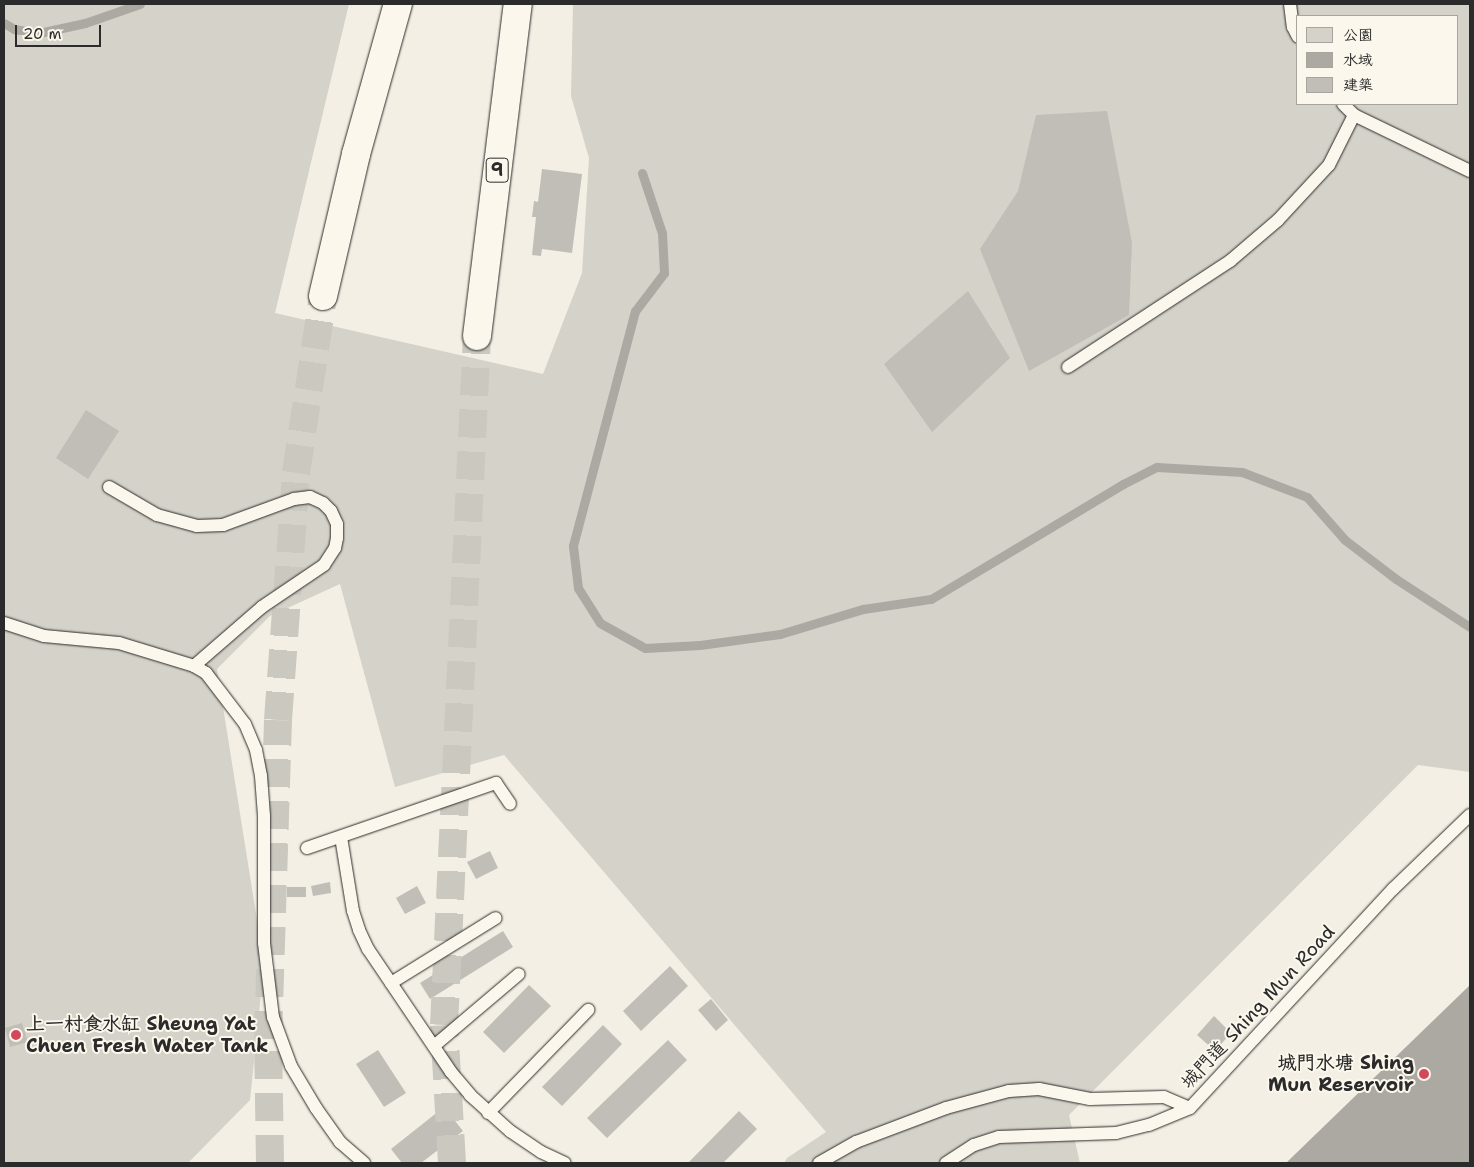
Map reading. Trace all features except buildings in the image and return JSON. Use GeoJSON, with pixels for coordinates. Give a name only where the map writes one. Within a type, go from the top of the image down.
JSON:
{"type":"FeatureCollection","features":[{"type":"Feature","properties":{"kind":"highway"},"geometry":{"type":"LineString","coordinates":[[323,296],[356,154],[398,4]]}},
{"type":"Feature","properties":{"kind":"highway","name":"9"},"geometry":{"type":"LineString","coordinates":[[477,336],[518,4]]}},
{"type":"Feature","properties":{"kind":"lane"},"geometry":{"type":"LineString","coordinates":[[1290,4],[1293,27],[1296,33]]}},
{"type":"Feature","properties":{"kind":"lane"},"geometry":{"type":"LineString","coordinates":[[1345,105],[1354,115],[1470,171]]}},
{"type":"Feature","properties":{"kind":"lane"},"geometry":{"type":"LineString","coordinates":[[1068,367],[1230,260],[1278,220],[1329,165],[1354,115]]}},
{"type":"Feature","properties":{"kind":"lane"},"geometry":{"type":"LineString","coordinates":[[109,488],[157,516],[197,526],[222,525],[294,499],[310,497],[323,503],[337,524],[335,548],[324,565],[262,607],[194,666]]}},
{"type":"Feature","properties":{"kind":"lane"},"geometry":{"type":"LineString","coordinates":[[4,623],[44,636],[119,642],[194,666],[206,673],[245,724],[256,750],[261,776],[264,816],[264,943],[273,1017],[291,1066],[316,1108],[340,1142],[364,1163]]}},
{"type":"Feature","properties":{"kind":"lane"},"geometry":{"type":"LineString","coordinates":[[307,848],[496,783],[510,804]]}},
{"type":"Feature","properties":{"kind":"lane","name":"城門道 Shing Mun Road"},"geometry":{"type":"LineString","coordinates":[[946,1163],[974,1145],[999,1137],[1116,1133],[1149,1126],[1190,1108],[1393,889],[1470,815]]}},
{"type":"Feature","properties":{"kind":"lane"},"geometry":{"type":"LineString","coordinates":[[341,837],[353,911],[359,930],[368,949],[434,1046],[464,1087],[488,1113],[541,1152],[565,1163]]}},
{"type":"Feature","properties":{"kind":"lane"},"geometry":{"type":"LineString","coordinates":[[391,983],[496,918]]}},
{"type":"Feature","properties":{"kind":"lane"},"geometry":{"type":"LineString","coordinates":[[434,1046],[520,974]]}},
{"type":"Feature","properties":{"kind":"lane"},"geometry":{"type":"LineString","coordinates":[[488,1113],[588,1010]]}},
{"type":"Feature","properties":{"kind":"lane"},"geometry":{"type":"LineString","coordinates":[[819,1163],[856,1142],[919,1118],[946,1108],[1009,1091],[1038,1089],[1090,1099],[1164,1097],[1190,1108]]}},
{"type":"Feature","properties":{"kind":"green space"},"geometry":{"type":"Polygon","coordinates":[[[4,4],[349,4],[275,313],[543,374],[582,273],[589,158],[571,96],[573,4],[1470,4],[1470,772],[1418,765],[1069,1115],[1080,1163],[784,1163],[787,1158],[826,1132],[504,755],[395,787],[340,584],[270,616],[217,669],[264,964],[250,1100],[188,1163],[4,1163],[4,4]]]}},
{"type":"Feature","properties":{"kind":"water","name":"城門水塘 Shing Mun Reservoir"},"geometry":{"type":"Polygon","coordinates":[[[1470,985],[1470,1163],[1286,1163],[1470,985]]]}},
{"type":"Feature","properties":{"kind":"waterway"},"geometry":{"type":"LineString","coordinates":[[4,23],[14,29],[39,33],[85,23],[140,4]]}},
{"type":"Feature","properties":{"kind":"waterway"},"geometry":{"type":"LineString","coordinates":[[642,173],[662,233],[664,273],[635,311],[573,546],[578,588],[600,623],[645,648],[700,645],[780,634],[863,609],[931,599],[1123,484],[1157,467],[1242,472],[1307,497],[1345,540],[1396,579],[1470,627]]}},
{"type":"Feature","properties":{"kind":"tunnel"},"geometry":{"type":"LineString","coordinates":[[270,1163],[268,1039],[278,720],[296,473],[323,296]]}},
{"type":"Feature","properties":{"kind":"tunnel"},"geometry":{"type":"LineString","coordinates":[[452,1163],[444,1025],[477,336]]}},
{"type":"Feature","properties":{"kind":"place","name":"上一村食水缸 Sheung Yat Chuen Fresh Water Tank"},"geometry":{"type":"Point","coordinates":[16,1035]}},
{"type":"Feature","properties":{"kind":"place","name":"城門水塘 Shing Mun Reservoir"},"geometry":{"type":"Point","coordinates":[1424,1074]}}]}
